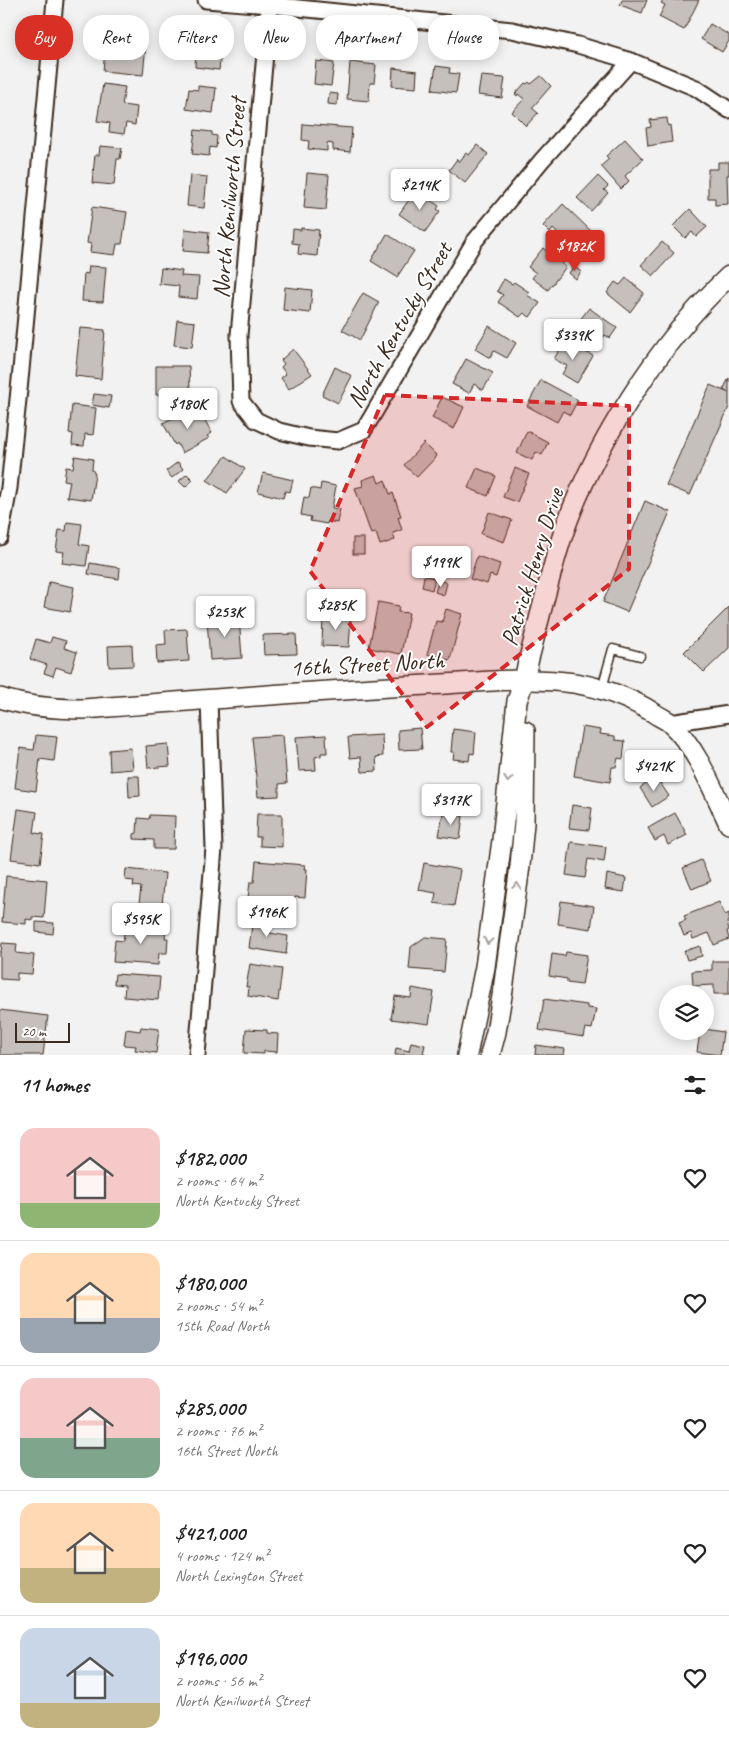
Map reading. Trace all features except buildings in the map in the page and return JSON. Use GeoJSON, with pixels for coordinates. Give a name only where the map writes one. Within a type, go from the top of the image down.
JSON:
{"type":"FeatureCollection","features":[{"type":"Feature","properties":{"kind":"street"},"geometry":{"type":"LineString","coordinates":[[0,537],[9,488],[55,0]]}},
{"type":"Feature","properties":{"kind":"street"},"geometry":{"type":"LineString","coordinates":[[206,0],[270,2],[512,30],[578,45],[631,61],[696,88],[729,110]]}},
{"type":"Feature","properties":{"kind":"street","name":"North Kenilworth Street"},"geometry":{"type":"LineString","coordinates":[[270,2],[239,335],[241,401],[256,420],[279,431],[309,438],[338,441],[364,430]]}},
{"type":"Feature","properties":{"kind":"street","name":"North Kentucky Street"},"geometry":{"type":"LineString","coordinates":[[364,430],[474,242],[542,160],[631,61]]}},
{"type":"Feature","properties":{"kind":"street","name":"Patrick Henry Drive"},"geometry":{"type":"LineString","coordinates":[[490,1055],[496,1032],[492,988],[502,840],[516,701],[525,680],[546,593],[562,539],[594,462],[648,371],[716,288],[729,276]]}},
{"type":"Feature","properties":{"kind":"street","name":"16th Street North"},"geometry":{"type":"LineString","coordinates":[[0,698],[16,703],[53,709],[84,709],[385,687],[525,680],[564,682],[602,688],[636,702],[670,723],[702,766],[729,824]]}},
{"type":"Feature","properties":{"kind":"street"},"geometry":{"type":"LineString","coordinates":[[197,1055],[214,848],[210,700]]}},
{"type":"Feature","properties":{"kind":"street"},"geometry":{"type":"LineString","coordinates":[[670,723],[729,714]]}},
{"type":"Feature","properties":{"kind":"street","name":"Patrick Henry Drive"},"geometry":{"type":"LineString","coordinates":[[467,1055],[492,988]]}},
{"type":"Feature","properties":{"kind":"lane"},"geometry":{"type":"LineString","coordinates":[[602,688],[613,649],[640,656]]}},
{"type":"Feature","properties":{"kind":"highlighted area"},"geometry":{"type":"Polygon","coordinates":[[[385,395],[629,406],[629,569],[427,727],[310,571],[385,395]]]}}]}
